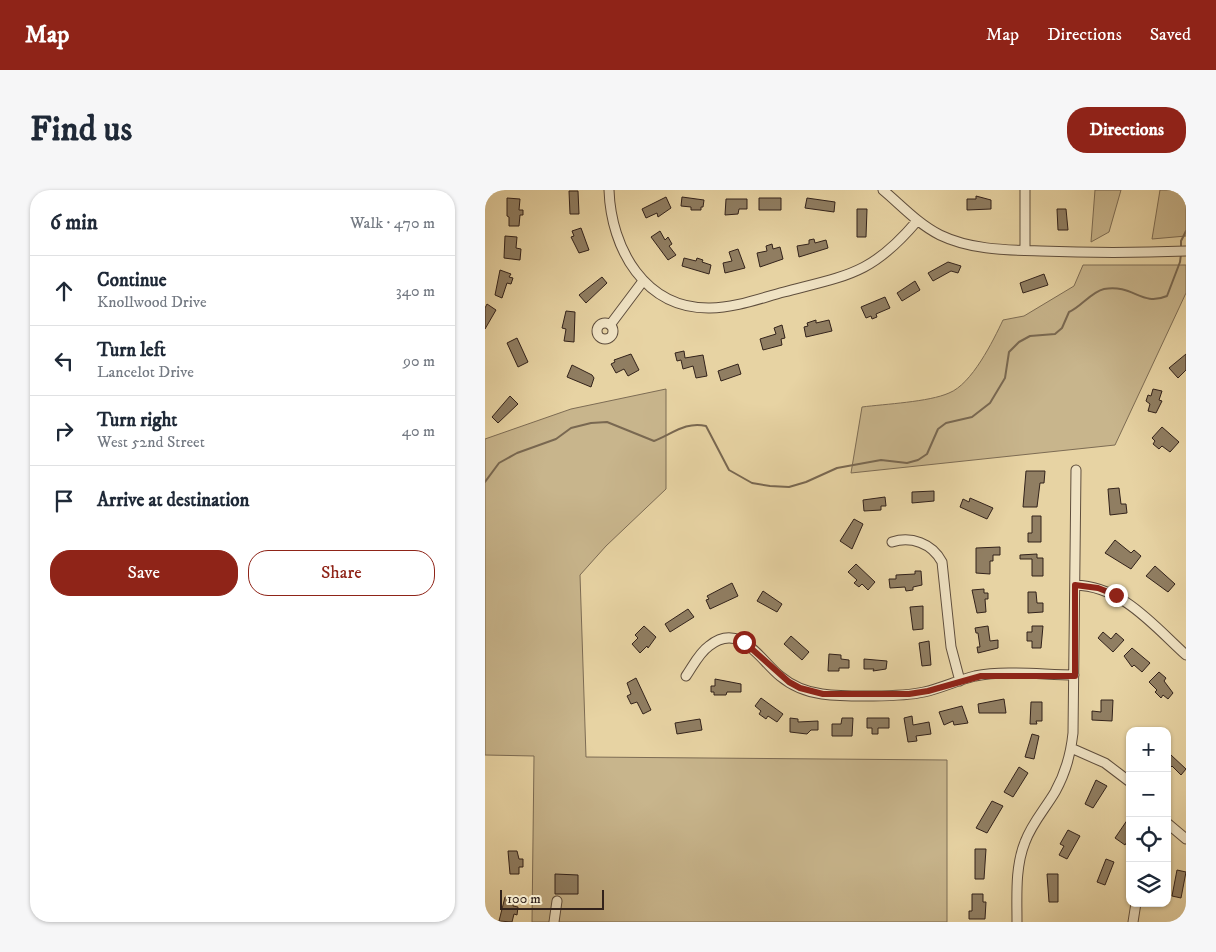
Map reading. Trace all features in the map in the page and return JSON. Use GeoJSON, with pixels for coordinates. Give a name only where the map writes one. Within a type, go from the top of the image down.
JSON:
{"type":"FeatureCollection","features":[{"type":"Feature","properties":{"kind":"street"},"geometry":{"type":"LineString","coordinates":[[609,190],[610,212],[619,243],[630,266],[643,281],[664,297],[683,304],[713,308],[857,272],[892,250],[917,221]]}},
{"type":"Feature","properties":{"kind":"street"},"geometry":{"type":"LineString","coordinates":[[883,190],[917,221],[940,235],[964,244],[987,248],[1086,253],[1186,251]]}},
{"type":"Feature","properties":{"kind":"street"},"geometry":{"type":"LineString","coordinates":[[1025,190],[1025,250]]}},
{"type":"Feature","properties":{"kind":"street"},"geometry":{"type":"LineString","coordinates":[[610,325],[643,281]]}},
{"type":"Feature","properties":{"kind":"street"},"geometry":{"type":"LineString","coordinates":[[1017,922],[1018,871],[1022,850],[1032,826],[1059,783],[1071,748],[1075,676],[1076,470]]}},
{"type":"Feature","properties":{"kind":"street"},"geometry":{"type":"LineString","coordinates":[[892,542],[904,540],[917,541],[932,549],[940,558],[943,567],[951,648],[960,681]]}},
{"type":"Feature","properties":{"kind":"street"},"geometry":{"type":"LineString","coordinates":[[1075,585],[1098,588],[1122,599],[1186,655]]}},
{"type":"Feature","properties":{"kind":"street"},"geometry":{"type":"LineString","coordinates":[[686,676],[708,646],[716,641],[729,638],[749,645],[773,670],[789,682],[800,688],[823,694],[909,694],[987,675],[1075,676]]}},
{"type":"Feature","properties":{"kind":"street"},"geometry":{"type":"LineString","coordinates":[[1071,748],[1105,763],[1126,779]]}},
{"type":"Feature","properties":{"kind":"street"},"geometry":{"type":"LineString","coordinates":[[1171,830],[1186,840]]}},
{"type":"Feature","properties":{"kind":"street"},"geometry":{"type":"LineString","coordinates":[[554,922],[557,901]]}},
{"type":"Feature","properties":{"kind":"street"},"geometry":{"type":"LineString","coordinates":[[1133,922],[1135,907]]}},
{"type":"Feature","properties":{"kind":"shaded area"},"geometry":{"type":"Polygon","coordinates":[[[1095,190],[1121,190],[1109,232],[1091,242],[1095,190]]]}},
{"type":"Feature","properties":{"kind":"shaded area"},"geometry":{"type":"Polygon","coordinates":[[[1160,190],[1186,190],[1186,236],[1152,239],[1160,190]]]}},
{"type":"Feature","properties":{"kind":"shaded area"},"geometry":{"type":"Polygon","coordinates":[[[1083,265],[1186,265],[1186,293],[1115,445],[851,473],[862,407],[930,399],[958,388],[966,381],[981,361],[1003,320],[1024,316],[1074,286],[1083,265]]]}},
{"type":"Feature","properties":{"kind":"shaded area"},"geometry":{"type":"Polygon","coordinates":[[[666,389],[666,489],[606,546],[580,575],[586,757],[947,760],[947,922],[532,922],[534,756],[485,755],[485,439],[571,409],[666,389]]]}},
{"type":"Feature","properties":{"kind":"building"},"geometry":{"type":"Polygon","coordinates":[[[569,191],[578,191],[579,214],[570,214],[569,191]]]}},
{"type":"Feature","properties":{"kind":"building"},"geometry":{"type":"Polygon","coordinates":[[[976,196],[991,200],[991,209],[967,210],[967,199],[976,199],[976,196]]]}},
{"type":"Feature","properties":{"kind":"building"},"geometry":{"type":"Polygon","coordinates":[[[666,197],[671,208],[658,217],[657,213],[646,218],[642,209],[666,197]]]}},
{"type":"Feature","properties":{"kind":"building"},"geometry":{"type":"Polygon","coordinates":[[[682,197],[704,200],[703,207],[701,207],[701,210],[691,210],[691,207],[681,206],[682,197]]]}},
{"type":"Feature","properties":{"kind":"building"},"geometry":{"type":"Polygon","coordinates":[[[507,198],[520,199],[519,210],[523,210],[523,215],[520,215],[519,226],[509,226],[507,198]]]}},
{"type":"Feature","properties":{"kind":"building"},"geometry":{"type":"Polygon","coordinates":[[[759,198],[781,198],[781,210],[759,210],[759,198]]]}},
{"type":"Feature","properties":{"kind":"building"},"geometry":{"type":"Polygon","coordinates":[[[807,198],[835,202],[834,212],[805,208],[807,198]]]}},
{"type":"Feature","properties":{"kind":"building"},"geometry":{"type":"Polygon","coordinates":[[[726,199],[747,199],[747,209],[739,209],[738,214],[725,215],[726,199]]]}},
{"type":"Feature","properties":{"kind":"building"},"geometry":{"type":"Polygon","coordinates":[[[857,209],[867,209],[866,237],[857,237],[857,209]]]}},
{"type":"Feature","properties":{"kind":"building"},"geometry":{"type":"Polygon","coordinates":[[[1057,209],[1066,209],[1068,230],[1058,230],[1057,209]]]}},
{"type":"Feature","properties":{"kind":"building"},"geometry":{"type":"Polygon","coordinates":[[[581,228],[589,250],[579,253],[571,237],[574,236],[572,231],[581,228]]]}},
{"type":"Feature","properties":{"kind":"building"},"geometry":{"type":"Polygon","coordinates":[[[660,231],[665,240],[668,237],[672,244],[669,246],[676,255],[668,260],[651,237],[660,231]]]}},
{"type":"Feature","properties":{"kind":"building"},"geometry":{"type":"Polygon","coordinates":[[[505,236],[517,237],[516,248],[521,249],[520,260],[504,258],[505,236]]]}},
{"type":"Feature","properties":{"kind":"building"},"geometry":{"type":"Polygon","coordinates":[[[814,239],[815,243],[826,240],[828,248],[799,257],[797,246],[809,244],[809,240],[814,239]]]}},
{"type":"Feature","properties":{"kind":"building"},"geometry":{"type":"Polygon","coordinates":[[[772,244],[773,249],[780,247],[783,259],[760,267],[757,253],[767,251],[766,246],[772,244]]]}},
{"type":"Feature","properties":{"kind":"building"},"geometry":{"type":"Polygon","coordinates":[[[738,249],[745,268],[725,273],[723,263],[732,261],[729,252],[738,249]]]}},
{"type":"Feature","properties":{"kind":"building"},"geometry":{"type":"Polygon","coordinates":[[[684,258],[696,261],[697,258],[711,265],[709,274],[682,266],[684,258]]]}},
{"type":"Feature","properties":{"kind":"building"},"geometry":{"type":"Polygon","coordinates":[[[948,262],[961,266],[958,273],[951,271],[933,281],[928,273],[948,262]]]}},
{"type":"Feature","properties":{"kind":"building"},"geometry":{"type":"Polygon","coordinates":[[[500,270],[511,274],[509,277],[513,278],[511,284],[507,283],[502,298],[495,295],[500,270]]]}},
{"type":"Feature","properties":{"kind":"building"},"geometry":{"type":"Polygon","coordinates":[[[1044,274],[1048,285],[1023,293],[1020,283],[1044,274]]]}},
{"type":"Feature","properties":{"kind":"building"},"geometry":{"type":"Polygon","coordinates":[[[602,277],[607,283],[586,303],[579,295],[602,277]]]}},
{"type":"Feature","properties":{"kind":"building"},"geometry":{"type":"Polygon","coordinates":[[[915,281],[920,290],[902,301],[897,293],[915,281]]]}},
{"type":"Feature","properties":{"kind":"building"},"geometry":{"type":"Polygon","coordinates":[[[885,297],[890,308],[876,314],[877,317],[872,319],[871,316],[866,318],[861,307],[885,297]]]}},
{"type":"Feature","properties":{"kind":"building"},"geometry":{"type":"Polygon","coordinates":[[[487,304],[496,310],[485,329],[485,308],[487,304]]]}},
{"type":"Feature","properties":{"kind":"building"},"geometry":{"type":"Polygon","coordinates":[[[566,311],[575,312],[574,342],[564,341],[566,329],[562,328],[566,311]]]}},
{"type":"Feature","properties":{"kind":"building"},"geometry":{"type":"Polygon","coordinates":[[[816,320],[816,323],[829,320],[832,331],[806,337],[804,327],[808,326],[807,323],[816,320]]]}},
{"type":"Feature","properties":{"kind":"building"},"geometry":{"type":"Polygon","coordinates":[[[782,325],[785,338],[781,339],[782,345],[763,350],[760,339],[776,334],[774,328],[782,325]]]}},
{"type":"Feature","properties":{"kind":"building"},"geometry":{"type":"Polygon","coordinates":[[[517,338],[528,362],[518,367],[507,343],[517,338]]]}},
{"type":"Feature","properties":{"kind":"building"},"geometry":{"type":"Polygon","coordinates":[[[684,351],[685,358],[703,355],[707,376],[696,378],[693,366],[683,369],[681,360],[677,361],[675,353],[684,351]]]}},
{"type":"Feature","properties":{"kind":"building"},"geometry":{"type":"Polygon","coordinates":[[[631,354],[639,370],[628,376],[624,369],[616,373],[611,364],[615,362],[614,360],[631,354]]]}},
{"type":"Feature","properties":{"kind":"building"},"geometry":{"type":"Polygon","coordinates":[[[1186,354],[1186,370],[1178,378],[1169,368],[1186,354]]]}},
{"type":"Feature","properties":{"kind":"building"},"geometry":{"type":"Polygon","coordinates":[[[738,364],[741,374],[721,381],[718,371],[738,364]]]}},
{"type":"Feature","properties":{"kind":"building"},"geometry":{"type":"Polygon","coordinates":[[[572,365],[592,375],[594,378],[591,387],[567,377],[572,365]]]}},
{"type":"Feature","properties":{"kind":"building"},"geometry":{"type":"Polygon","coordinates":[[[1153,389],[1162,391],[1159,400],[1162,401],[1156,413],[1148,411],[1150,404],[1146,401],[1148,395],[1151,396],[1153,389]]]}},
{"type":"Feature","properties":{"kind":"building"},"geometry":{"type":"Polygon","coordinates":[[[510,396],[518,404],[498,423],[492,417],[510,396]]]}},
{"type":"Feature","properties":{"kind":"building"},"geometry":{"type":"Polygon","coordinates":[[[1162,427],[1179,442],[1170,452],[1162,446],[1159,449],[1153,444],[1155,441],[1152,438],[1162,427]]]}},
{"type":"Feature","properties":{"kind":"building"},"geometry":{"type":"Polygon","coordinates":[[[1026,471],[1045,471],[1044,483],[1040,483],[1037,507],[1023,507],[1026,471]]]}},
{"type":"Feature","properties":{"kind":"building"},"geometry":{"type":"Polygon","coordinates":[[[1119,488],[1121,504],[1126,504],[1127,513],[1110,515],[1108,489],[1119,488]]]}},
{"type":"Feature","properties":{"kind":"building"},"geometry":{"type":"Polygon","coordinates":[[[934,491],[934,501],[912,503],[912,492],[934,491]]]}},
{"type":"Feature","properties":{"kind":"building"},"geometry":{"type":"Polygon","coordinates":[[[885,497],[886,506],[881,506],[881,510],[864,511],[863,500],[885,497]]]}},
{"type":"Feature","properties":{"kind":"building"},"geometry":{"type":"Polygon","coordinates":[[[970,498],[993,508],[987,519],[960,507],[963,499],[969,502],[970,498]]]}},
{"type":"Feature","properties":{"kind":"building"},"geometry":{"type":"Polygon","coordinates":[[[1032,516],[1041,516],[1041,542],[1028,542],[1028,533],[1032,533],[1032,516]]]}},
{"type":"Feature","properties":{"kind":"building"},"geometry":{"type":"Polygon","coordinates":[[[854,519],[863,524],[852,549],[840,541],[854,519]]]}},
{"type":"Feature","properties":{"kind":"building"},"geometry":{"type":"Polygon","coordinates":[[[1115,540],[1131,553],[1134,550],[1141,556],[1131,569],[1105,553],[1115,540]]]}},
{"type":"Feature","properties":{"kind":"building"},"geometry":{"type":"Polygon","coordinates":[[[1000,547],[1000,555],[993,555],[993,561],[990,561],[990,574],[976,573],[976,548],[1000,547]]]}},
{"type":"Feature","properties":{"kind":"building"},"geometry":{"type":"Polygon","coordinates":[[[1037,554],[1037,558],[1043,558],[1043,576],[1032,576],[1032,559],[1020,559],[1020,555],[1037,554]]]}},
{"type":"Feature","properties":{"kind":"building"},"geometry":{"type":"Polygon","coordinates":[[[856,564],[875,582],[868,590],[862,584],[859,587],[854,583],[857,580],[848,572],[856,564]]]}},
{"type":"Feature","properties":{"kind":"building"},"geometry":{"type":"Polygon","coordinates":[[[1155,566],[1175,584],[1168,592],[1146,576],[1155,566]]]}},
{"type":"Feature","properties":{"kind":"building"},"geometry":{"type":"Polygon","coordinates":[[[915,571],[921,571],[922,585],[913,587],[913,590],[906,591],[905,587],[890,588],[889,579],[896,579],[896,575],[915,574],[915,571]]]}},
{"type":"Feature","properties":{"kind":"building"},"geometry":{"type":"Polygon","coordinates":[[[732,583],[738,596],[710,609],[706,600],[709,599],[707,596],[732,583]]]}},
{"type":"Feature","properties":{"kind":"building"},"geometry":{"type":"Polygon","coordinates":[[[984,589],[984,593],[988,593],[988,599],[985,599],[986,612],[977,613],[972,590],[984,589]]]}},
{"type":"Feature","properties":{"kind":"building"},"geometry":{"type":"Polygon","coordinates":[[[763,591],[782,604],[777,612],[757,601],[763,591]]]}},
{"type":"Feature","properties":{"kind":"building"},"geometry":{"type":"Polygon","coordinates":[[[1028,592],[1036,592],[1037,603],[1043,603],[1043,612],[1028,613],[1028,592]]]}},
{"type":"Feature","properties":{"kind":"building"},"geometry":{"type":"Polygon","coordinates":[[[923,606],[923,629],[913,630],[910,607],[923,606]]]}},
{"type":"Feature","properties":{"kind":"building"},"geometry":{"type":"Polygon","coordinates":[[[688,609],[694,617],[670,632],[665,624],[688,609]]]}},
{"type":"Feature","properties":{"kind":"building"},"geometry":{"type":"Polygon","coordinates":[[[644,626],[656,637],[648,648],[647,646],[640,653],[632,644],[638,638],[635,635],[644,626]]]}},
{"type":"Feature","properties":{"kind":"building"},"geometry":{"type":"Polygon","coordinates":[[[988,626],[990,641],[998,640],[998,648],[978,653],[977,647],[980,647],[978,633],[976,633],[975,628],[988,626]]]}},
{"type":"Feature","properties":{"kind":"building"},"geometry":{"type":"Polygon","coordinates":[[[1032,626],[1043,626],[1041,648],[1032,648],[1032,641],[1027,641],[1027,632],[1032,632],[1032,626]]]}},
{"type":"Feature","properties":{"kind":"building"},"geometry":{"type":"Polygon","coordinates":[[[1103,632],[1111,639],[1116,633],[1124,640],[1113,652],[1098,638],[1103,632]]]}},
{"type":"Feature","properties":{"kind":"building"},"geometry":{"type":"Polygon","coordinates":[[[791,636],[809,652],[802,660],[784,644],[791,636]]]}},
{"type":"Feature","properties":{"kind":"building"},"geometry":{"type":"Polygon","coordinates":[[[929,641],[931,665],[922,666],[919,643],[929,641]]]}},
{"type":"Feature","properties":{"kind":"building"},"geometry":{"type":"Polygon","coordinates":[[[1132,648],[1150,663],[1142,672],[1134,665],[1132,667],[1124,656],[1132,648]]]}},
{"type":"Feature","properties":{"kind":"building"},"geometry":{"type":"Polygon","coordinates":[[[829,654],[841,655],[841,659],[849,660],[849,668],[839,668],[839,671],[828,671],[829,654]]]}},
{"type":"Feature","properties":{"kind":"building"},"geometry":{"type":"Polygon","coordinates":[[[864,659],[887,661],[886,669],[873,671],[874,669],[864,669],[864,659]]]}},
{"type":"Feature","properties":{"kind":"building"},"geometry":{"type":"Polygon","coordinates":[[[1159,672],[1166,678],[1164,681],[1173,693],[1168,699],[1163,695],[1161,698],[1155,692],[1157,690],[1149,682],[1159,672]]]}},
{"type":"Feature","properties":{"kind":"building"},"geometry":{"type":"Polygon","coordinates":[[[636,678],[651,710],[643,714],[637,702],[631,704],[627,696],[631,694],[627,683],[636,678]]]}},
{"type":"Feature","properties":{"kind":"building"},"geometry":{"type":"Polygon","coordinates":[[[715,679],[741,684],[741,692],[727,692],[726,695],[714,695],[714,692],[711,692],[711,686],[715,686],[715,679]]]}},
{"type":"Feature","properties":{"kind":"building"},"geometry":{"type":"Polygon","coordinates":[[[761,698],[783,714],[777,722],[768,716],[766,719],[759,714],[761,711],[755,706],[761,698]]]}},
{"type":"Feature","properties":{"kind":"building"},"geometry":{"type":"Polygon","coordinates":[[[1004,699],[1006,713],[979,713],[978,704],[1004,699]]]}},
{"type":"Feature","properties":{"kind":"building"},"geometry":{"type":"Polygon","coordinates":[[[1101,700],[1113,700],[1112,721],[1092,720],[1092,711],[1101,712],[1101,700]]]}},
{"type":"Feature","properties":{"kind":"building"},"geometry":{"type":"Polygon","coordinates":[[[1031,702],[1042,702],[1042,721],[1036,721],[1037,724],[1030,724],[1031,702]]]}},
{"type":"Feature","properties":{"kind":"building"},"geometry":{"type":"Polygon","coordinates":[[[962,706],[968,723],[954,725],[953,721],[944,725],[939,712],[962,706]]]}},
{"type":"Feature","properties":{"kind":"building"},"geometry":{"type":"Polygon","coordinates":[[[912,716],[913,725],[929,722],[931,734],[916,736],[917,741],[908,742],[904,718],[912,716]]]}},
{"type":"Feature","properties":{"kind":"building"},"geometry":{"type":"Polygon","coordinates":[[[790,718],[798,719],[798,722],[818,721],[818,730],[811,730],[807,734],[790,732],[790,718]]]}},
{"type":"Feature","properties":{"kind":"building"},"geometry":{"type":"Polygon","coordinates":[[[842,718],[853,718],[852,736],[832,736],[832,724],[841,724],[842,718]]]}},
{"type":"Feature","properties":{"kind":"building"},"geometry":{"type":"Polygon","coordinates":[[[867,718],[889,718],[889,728],[878,728],[878,734],[872,734],[872,728],[867,728],[867,718]]]}},
{"type":"Feature","properties":{"kind":"building"},"geometry":{"type":"Polygon","coordinates":[[[700,719],[702,730],[677,734],[675,723],[700,719]]]}},
{"type":"Feature","properties":{"kind":"building"},"geometry":{"type":"Polygon","coordinates":[[[1032,734],[1039,736],[1034,759],[1025,757],[1032,734]]]}},
{"type":"Feature","properties":{"kind":"building"},"geometry":{"type":"Polygon","coordinates":[[[1171,755],[1186,769],[1181,775],[1172,766],[1171,755]]]}},
{"type":"Feature","properties":{"kind":"building"},"geometry":{"type":"Polygon","coordinates":[[[1019,767],[1028,773],[1013,797],[1004,792],[1019,767]]]}},
{"type":"Feature","properties":{"kind":"building"},"geometry":{"type":"Polygon","coordinates":[[[1096,780],[1107,786],[1093,808],[1085,804],[1096,780]]]}},
{"type":"Feature","properties":{"kind":"building"},"geometry":{"type":"Polygon","coordinates":[[[992,801],[1003,806],[987,833],[976,828],[992,801]]]}},
{"type":"Feature","properties":{"kind":"building"},"geometry":{"type":"Polygon","coordinates":[[[1126,822],[1125,845],[1115,838],[1126,822]]]}},
{"type":"Feature","properties":{"kind":"building"},"geometry":{"type":"Polygon","coordinates":[[[1068,830],[1080,836],[1067,859],[1059,855],[1064,846],[1060,844],[1068,830]]]}},
{"type":"Feature","properties":{"kind":"building"},"geometry":{"type":"Polygon","coordinates":[[[975,849],[986,849],[984,879],[975,879],[975,849]]]}},
{"type":"Feature","properties":{"kind":"building"},"geometry":{"type":"Polygon","coordinates":[[[508,851],[517,851],[519,859],[523,859],[523,867],[519,867],[519,874],[510,874],[508,851]]]}},
{"type":"Feature","properties":{"kind":"building"},"geometry":{"type":"Polygon","coordinates":[[[1106,859],[1114,862],[1105,885],[1097,882],[1106,859]]]}},
{"type":"Feature","properties":{"kind":"building"},"geometry":{"type":"Polygon","coordinates":[[[1177,870],[1186,872],[1181,898],[1172,896],[1177,870]]]}},
{"type":"Feature","properties":{"kind":"building"},"geometry":{"type":"Polygon","coordinates":[[[555,874],[578,875],[578,894],[555,894],[555,874]]]}},
{"type":"Feature","properties":{"kind":"building"},"geometry":{"type":"Polygon","coordinates":[[[1047,874],[1058,874],[1058,902],[1049,902],[1047,874]]]}},
{"type":"Feature","properties":{"kind":"building"},"geometry":{"type":"Polygon","coordinates":[[[972,894],[983,894],[983,902],[986,902],[985,919],[969,919],[969,911],[972,911],[972,894]]]}},
{"type":"Feature","properties":{"kind":"building"},"geometry":{"type":"Polygon","coordinates":[[[505,897],[514,899],[513,906],[518,907],[517,915],[514,914],[512,922],[499,921],[505,897]]]}},
{"type":"Feature","properties":{"kind":"waterway"},"geometry":{"type":"LineString","coordinates":[[1181,249],[1181,241],[1186,231]]}},
{"type":"Feature","properties":{"kind":"waterway"},"geometry":{"type":"LineString","coordinates":[[485,482],[499,463],[517,453],[556,439],[571,428],[591,423],[607,422],[654,441],[692,425],[706,426],[729,470],[752,483],[770,486],[789,487],[806,482],[837,468],[881,460],[907,463],[918,460],[927,454],[938,429],[946,423],[972,417],[990,403],[1005,378],[1009,352],[1019,342],[1030,336],[1055,334],[1062,328],[1069,312],[1095,293],[1104,289],[1114,288],[1150,299],[1167,296],[1180,262],[1181,254]]}},
{"type":"Feature","properties":{"kind":"route"},"geometry":{"type":"LineString","coordinates":[[744,642],[754,649],[783,679],[800,688],[823,694],[909,694],[928,691],[974,676],[1075,676],[1075,585],[1098,588],[1116,595]]}}]}
